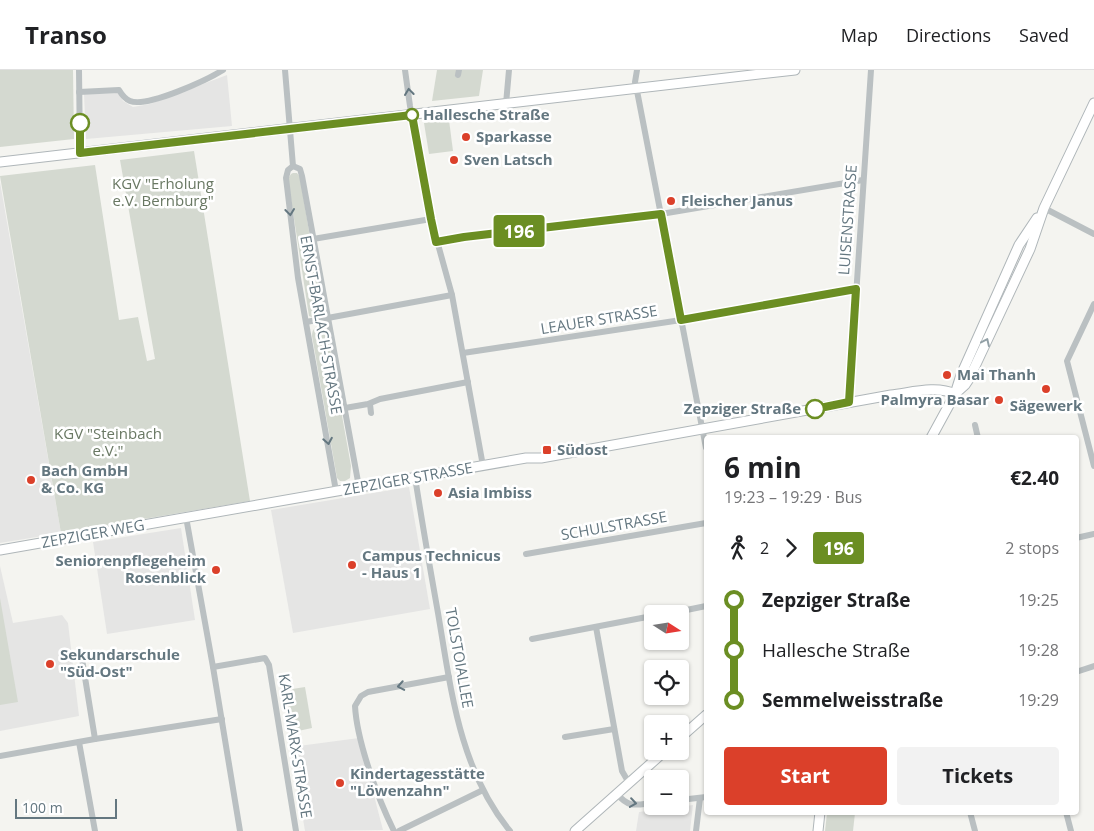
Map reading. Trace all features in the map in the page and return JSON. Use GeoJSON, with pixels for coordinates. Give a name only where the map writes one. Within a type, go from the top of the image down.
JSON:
{"type":"FeatureCollection","features":[{"type":"Feature","properties":{"kind":"main road"},"geometry":{"type":"LineString","coordinates":[[0,162],[636,89],[758,72],[794,70]]}},
{"type":"Feature","properties":{"kind":"main road"},"geometry":{"type":"LineString","coordinates":[[933,435],[955,394],[965,385],[977,361],[1030,249],[1044,208],[1094,102]]}},
{"type":"Feature","properties":{"kind":"main road","name":"ZEPZIGER STRASSE"},"geometry":{"type":"LineString","coordinates":[[186,517],[526,458],[541,458],[849,402],[934,390],[950,391],[955,394]]}},
{"type":"Feature","properties":{"kind":"main road","name":"ZEPZIGER WEG"},"geometry":{"type":"LineString","coordinates":[[0,550],[186,517]]}},
{"type":"Feature","properties":{"kind":"main road"},"geometry":{"type":"LineString","coordinates":[[689,730],[704,716]]}},
{"type":"Feature","properties":{"kind":"main road"},"geometry":{"type":"LineString","coordinates":[[575,831],[655,760]]}},
{"type":"Feature","properties":{"kind":"main road"},"geometry":{"type":"LineString","coordinates":[[818,831],[820,815]]}},
{"type":"Feature","properties":{"kind":"street"},"geometry":{"type":"LineString","coordinates":[[79,70],[80,153]]}},
{"type":"Feature","properties":{"kind":"street"},"geometry":{"type":"LineString","coordinates":[[79,92],[119,90],[124,98],[130,101],[146,102],[198,83],[223,70]]}},
{"type":"Feature","properties":{"kind":"street","name":"ERNST-BARLACH-STRASSE"},"geometry":{"type":"LineString","coordinates":[[285,70],[293,166]]}},
{"type":"Feature","properties":{"kind":"street"},"geometry":{"type":"LineString","coordinates":[[406,70],[412,115],[431,219],[452,295],[483,466]]}},
{"type":"Feature","properties":{"kind":"street"},"geometry":{"type":"LineString","coordinates":[[506,104],[509,70]]}},
{"type":"Feature","properties":{"kind":"street"},"geometry":{"type":"LineString","coordinates":[[637,70],[636,89],[704,438]]}},
{"type":"Feature","properties":{"kind":"street","name":"LUISENSTRASSE"},"geometry":{"type":"LineString","coordinates":[[849,402],[870,70]]}},
{"type":"Feature","properties":{"kind":"street","name":"ERNST-BARLACH-STRASSE"},"geometry":{"type":"LineString","coordinates":[[293,166],[300,169],[302,176],[359,487]]}},
{"type":"Feature","properties":{"kind":"street","name":"ERNST-BARLACH-STRASSE"},"geometry":{"type":"LineString","coordinates":[[293,166],[288,170],[286,178],[297,268],[336,491]]}},
{"type":"Feature","properties":{"kind":"street"},"geometry":{"type":"LineString","coordinates":[[436,242],[464,237],[661,214],[862,180]]}},
{"type":"Feature","properties":{"kind":"street"},"geometry":{"type":"LineString","coordinates":[[1044,208],[1094,234]]}},
{"type":"Feature","properties":{"kind":"street"},"geometry":{"type":"LineString","coordinates":[[314,239],[431,219]]}},
{"type":"Feature","properties":{"kind":"street","name":"LEAUER STRASSE"},"geometry":{"type":"LineString","coordinates":[[463,353],[681,320],[856,289]]}},
{"type":"Feature","properties":{"kind":"street"},"geometry":{"type":"LineString","coordinates":[[306,322],[452,295]]}},
{"type":"Feature","properties":{"kind":"street"},"geometry":{"type":"LineString","coordinates":[[1094,304],[1067,361],[1094,466]]}},
{"type":"Feature","properties":{"kind":"street"},"geometry":{"type":"LineString","coordinates":[[344,408],[468,382]]}},
{"type":"Feature","properties":{"kind":"street"},"geometry":{"type":"LineString","coordinates":[[370,404],[371,413]]}},
{"type":"Feature","properties":{"kind":"street"},"geometry":{"type":"LineString","coordinates":[[975,425],[977,435]]}},
{"type":"Feature","properties":{"kind":"street","name":"TOLSTOIALLEE"},"geometry":{"type":"LineString","coordinates":[[415,477],[458,722],[467,754],[483,790],[499,818],[510,831]]}},
{"type":"Feature","properties":{"kind":"street"},"geometry":{"type":"LineString","coordinates":[[186,517],[240,831]]}},
{"type":"Feature","properties":{"kind":"street","name":"SCHULSTRASSE"},"geometry":{"type":"LineString","coordinates":[[526,554],[704,523]]}},
{"type":"Feature","properties":{"kind":"street"},"geometry":{"type":"LineString","coordinates":[[1079,537],[1094,534]]}},
{"type":"Feature","properties":{"kind":"street"},"geometry":{"type":"LineString","coordinates":[[689,609],[704,606]]}},
{"type":"Feature","properties":{"kind":"street"},"geometry":{"type":"LineString","coordinates":[[532,639],[644,618]]}},
{"type":"Feature","properties":{"kind":"street"},"geometry":{"type":"LineString","coordinates":[[596,627],[622,771],[629,783]]}},
{"type":"Feature","properties":{"kind":"street","name":"KARL-MARX-STRASSE"},"geometry":{"type":"LineString","coordinates":[[213,667],[265,658],[269,665],[296,831]]}},
{"type":"Feature","properties":{"kind":"street"},"geometry":{"type":"LineString","coordinates":[[82,659],[95,739]]}},
{"type":"Feature","properties":{"kind":"street"},"geometry":{"type":"LineString","coordinates":[[1079,671],[1094,666]]}},
{"type":"Feature","properties":{"kind":"street"},"geometry":{"type":"LineString","coordinates":[[394,831],[388,820],[363,748],[355,706],[361,696],[368,692],[449,678]]}},
{"type":"Feature","properties":{"kind":"street"},"geometry":{"type":"LineString","coordinates":[[0,756],[222,719]]}},
{"type":"Feature","properties":{"kind":"street"},"geometry":{"type":"LineString","coordinates":[[565,737],[614,729]]}},
{"type":"Feature","properties":{"kind":"street"},"geometry":{"type":"LineString","coordinates":[[79,742],[95,831]]}},
{"type":"Feature","properties":{"kind":"street"},"geometry":{"type":"LineString","coordinates":[[399,831],[483,790]]}},
{"type":"Feature","properties":{"kind":"street"},"geometry":{"type":"LineString","coordinates":[[617,794],[628,804],[644,804]]}},
{"type":"Feature","properties":{"kind":"street"},"geometry":{"type":"LineString","coordinates":[[689,799],[703,797],[696,831]]}},
{"type":"Feature","properties":{"kind":"street"},"geometry":{"type":"LineString","coordinates":[[971,815],[975,831]]}},
{"type":"Feature","properties":{"kind":"street"},"geometry":{"type":"LineString","coordinates":[[1067,815],[1071,831]]}},
{"type":"Feature","properties":{"kind":"shaded area"},"geometry":{"type":"Polygon","coordinates":[[[227,75],[232,126],[86,139],[84,94],[119,93],[123,101],[133,107],[150,104],[227,75]]]}},
{"type":"Feature","properties":{"kind":"shaded area"},"geometry":{"type":"Polygon","coordinates":[[[0,182],[61,533],[0,543],[0,182]]]}},
{"type":"Feature","properties":{"kind":"shaded area","name":"Campus Technicus - Haus 1"},"geometry":{"type":"Polygon","coordinates":[[[409,487],[430,609],[293,633],[271,510],[409,487]]]}},
{"type":"Feature","properties":{"kind":"shaded area"},"geometry":{"type":"Polygon","coordinates":[[[181,528],[195,620],[107,634],[93,542],[181,528]]]}},
{"type":"Feature","properties":{"kind":"shaded area"},"geometry":{"type":"Polygon","coordinates":[[[0,566],[13,623],[62,615],[68,623],[79,716],[0,731],[0,566]]]}},
{"type":"Feature","properties":{"kind":"shaded area"},"geometry":{"type":"Polygon","coordinates":[[[359,738],[383,830],[305,831],[291,747],[359,738]]]}},
{"type":"Feature","properties":{"kind":"shaded area"},"geometry":{"type":"Polygon","coordinates":[[[693,805],[690,831],[636,831],[639,812],[644,811],[644,815],[689,815],[689,806],[693,805]]]}},
{"type":"Feature","properties":{"kind":"green space"},"geometry":{"type":"Polygon","coordinates":[[[0,70],[73,70],[74,139],[0,147],[0,70]]]}},
{"type":"Feature","properties":{"kind":"green space"},"geometry":{"type":"Polygon","coordinates":[[[437,70],[483,70],[479,96],[432,101],[437,70]]]}},
{"type":"Feature","properties":{"kind":"green space"},"geometry":{"type":"Polygon","coordinates":[[[449,120],[453,151],[429,154],[424,123],[449,120]]]}},
{"type":"Feature","properties":{"kind":"green space","name":"KGV \"Steinbach e.V.\""},"geometry":{"type":"Polygon","coordinates":[[[194,151],[250,501],[61,533],[0,176],[95,165],[119,320],[138,317],[147,361],[155,359],[120,160],[194,151]]]}},
{"type":"Feature","properties":{"kind":"green space"},"geometry":{"type":"Polygon","coordinates":[[[293,173],[297,173],[300,177],[321,303],[320,312],[314,318],[309,316],[289,186],[288,179],[293,173]]]}},
{"type":"Feature","properties":{"kind":"green space"},"geometry":{"type":"Polygon","coordinates":[[[322,325],[326,328],[327,332],[351,466],[350,478],[345,481],[340,481],[337,478],[312,336],[314,329],[322,325]]]}},
{"type":"Feature","properties":{"kind":"green space"},"geometry":{"type":"Polygon","coordinates":[[[0,598],[18,702],[0,705],[0,598]]]}},
{"type":"Feature","properties":{"kind":"green space"},"geometry":{"type":"Polygon","coordinates":[[[305,687],[312,728],[298,731],[291,725],[286,690],[305,687]]]}},
{"type":"Feature","properties":{"kind":"green space"},"geometry":{"type":"Polygon","coordinates":[[[827,815],[855,815],[853,831],[825,831],[827,815]]]}},
{"type":"Feature","properties":{"kind":"bus line","name":"196"},"geometry":{"type":"LineString","coordinates":[[80,123],[80,153],[412,115],[436,242],[464,237],[661,214],[681,320],[856,289],[849,402],[815,409]]}},
{"type":"Feature","properties":{"kind":"place","name":"Hallesche Straße"},"geometry":{"type":"Point","coordinates":[412,115]}},
{"type":"Feature","properties":{"kind":"place","name":"Sparkasse"},"geometry":{"type":"Point","coordinates":[466,137]}},
{"type":"Feature","properties":{"kind":"place","name":"Sven Latsch"},"geometry":{"type":"Point","coordinates":[454,160]}},
{"type":"Feature","properties":{"kind":"place","name":"Fleischer Janus"},"geometry":{"type":"Point","coordinates":[671,201]}},
{"type":"Feature","properties":{"kind":"place","name":"Mai Thanh"},"geometry":{"type":"Point","coordinates":[947,375]}},
{"type":"Feature","properties":{"kind":"place","name":"Sägewerk"},"geometry":{"type":"Point","coordinates":[1046,389]}},
{"type":"Feature","properties":{"kind":"place","name":"Palmyra Basar"},"geometry":{"type":"Point","coordinates":[999,400]}},
{"type":"Feature","properties":{"kind":"place","name":"Zepziger Straße"},"geometry":{"type":"Point","coordinates":[815,409]}},
{"type":"Feature","properties":{"kind":"place","name":"Südost"},"geometry":{"type":"Point","coordinates":[547,450]}},
{"type":"Feature","properties":{"kind":"place","name":"Bach GmbH & Co. KG"},"geometry":{"type":"Point","coordinates":[31,480]}},
{"type":"Feature","properties":{"kind":"place","name":"Asia Imbiss"},"geometry":{"type":"Point","coordinates":[438,493]}},
{"type":"Feature","properties":{"kind":"place","name":"Campus Technicus - Haus 1"},"geometry":{"type":"Point","coordinates":[352,565]}},
{"type":"Feature","properties":{"kind":"place","name":"Seniorenpflegeheim Rosenblick"},"geometry":{"type":"Point","coordinates":[216,570]}},
{"type":"Feature","properties":{"kind":"place","name":"Sekundarschule \"Süd-Ost\""},"geometry":{"type":"Point","coordinates":[50,664]}},
{"type":"Feature","properties":{"kind":"place","name":"Kindertagesstätte \"Löwenzahn\""},"geometry":{"type":"Point","coordinates":[340,783]}},
{"type":"Feature","properties":{"kind":"park label","name":"KGV \"Erholung e.V. Bernburg\""},"geometry":{"type":"Point","coordinates":[163,192]}}]}
